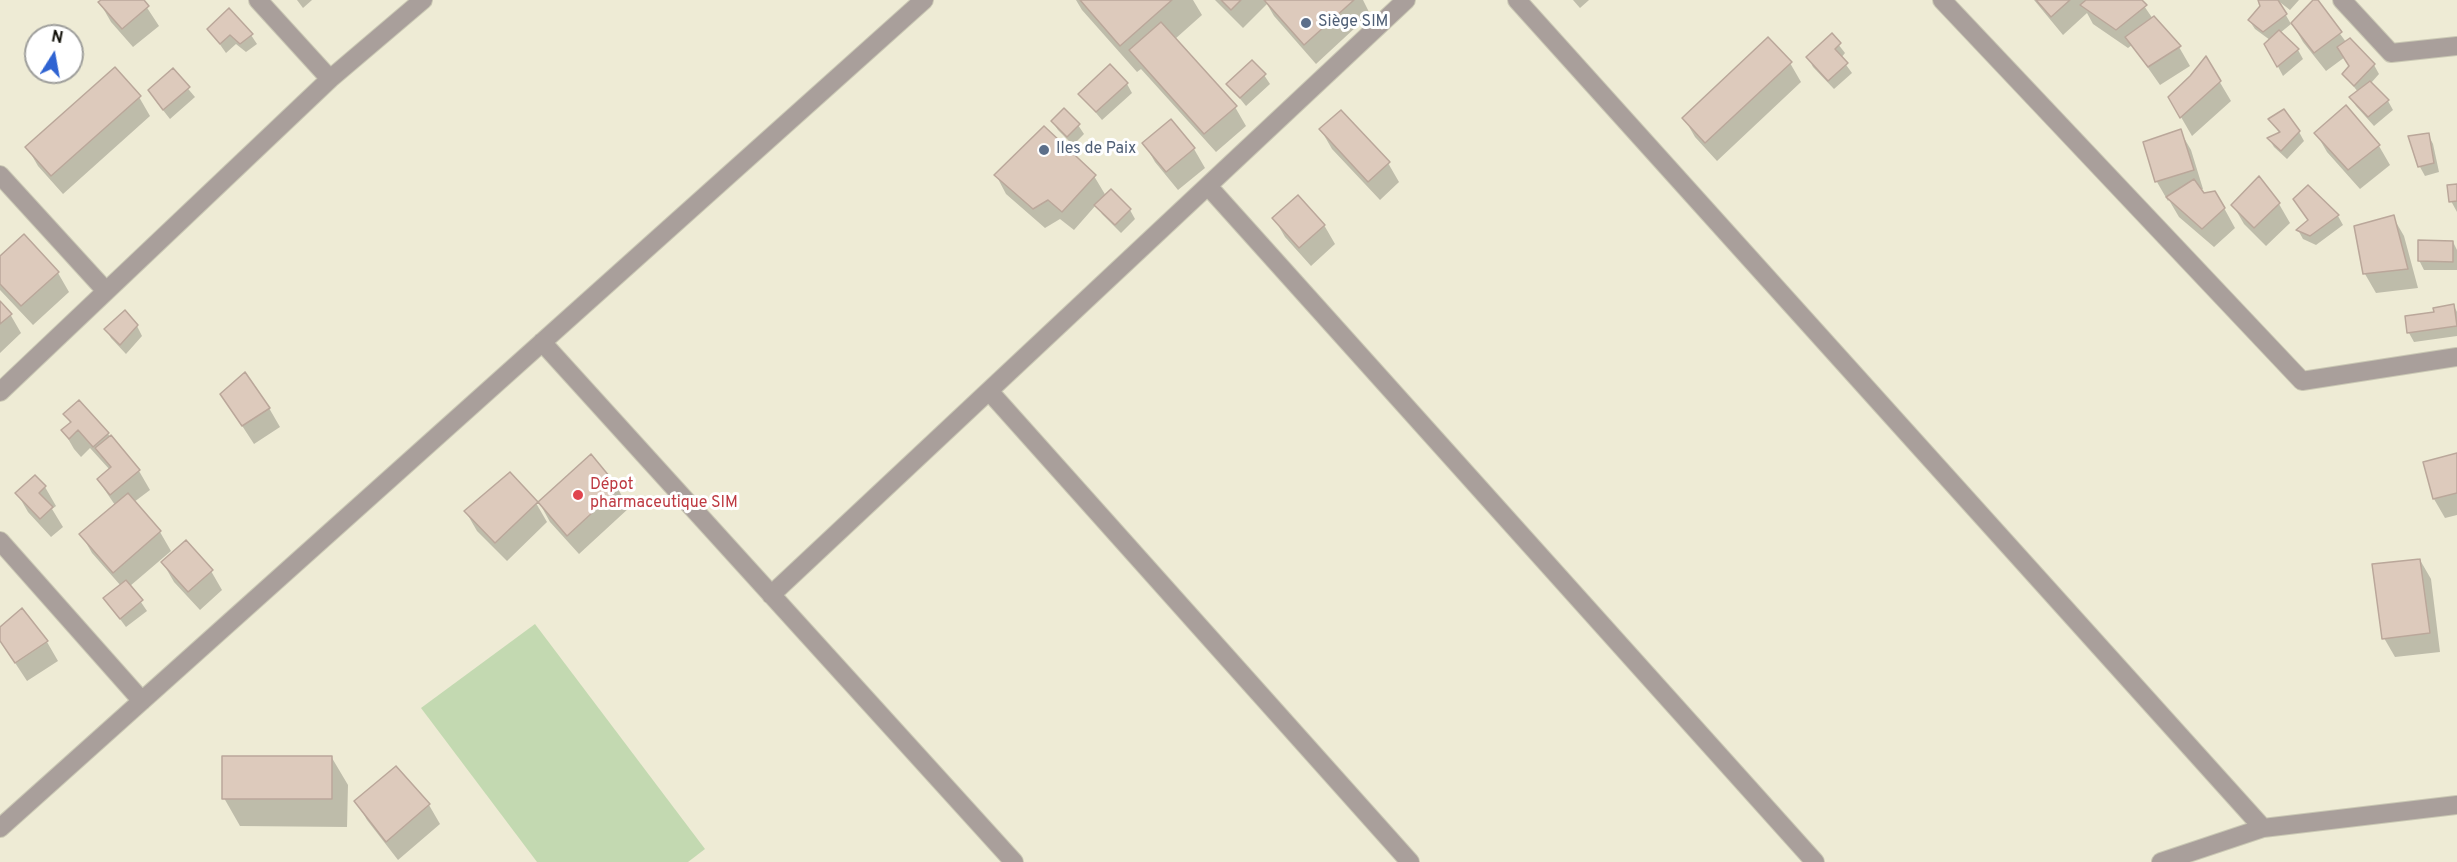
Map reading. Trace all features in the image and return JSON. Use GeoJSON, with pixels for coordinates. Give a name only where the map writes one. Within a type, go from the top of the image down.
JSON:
{"type":"FeatureCollection","features":[{"type":"Feature","properties":{"kind":"street"},"geometry":{"type":"LineString","coordinates":[[258,0],[330,79]]}},
{"type":"Feature","properties":{"kind":"street"},"geometry":{"type":"LineString","coordinates":[[0,392],[330,79],[423,0]]}},
{"type":"Feature","properties":{"kind":"street"},"geometry":{"type":"LineString","coordinates":[[0,828],[924,0]]}},
{"type":"Feature","properties":{"kind":"street"},"geometry":{"type":"LineString","coordinates":[[771,595],[1406,0]]}},
{"type":"Feature","properties":{"kind":"street"},"geometry":{"type":"LineString","coordinates":[[1517,0],[2263,828]]}},
{"type":"Feature","properties":{"kind":"street"},"geometry":{"type":"LineString","coordinates":[[1942,0],[2302,381],[2457,357]]}},
{"type":"Feature","properties":{"kind":"street"},"geometry":{"type":"LineString","coordinates":[[2342,0],[2391,53],[2457,46]]}},
{"type":"Feature","properties":{"kind":"street"},"geometry":{"type":"LineString","coordinates":[[0,175],[106,291]]}},
{"type":"Feature","properties":{"kind":"street"},"geometry":{"type":"LineString","coordinates":[[1208,186],[1815,862]]}},
{"type":"Feature","properties":{"kind":"street"},"geometry":{"type":"LineString","coordinates":[[542,342],[1014,862]]}},
{"type":"Feature","properties":{"kind":"street"},"geometry":{"type":"LineString","coordinates":[[989,391],[1410,862]]}},
{"type":"Feature","properties":{"kind":"street"},"geometry":{"type":"LineString","coordinates":[[0,541],[142,701]]}},
{"type":"Feature","properties":{"kind":"street"},"geometry":{"type":"LineString","coordinates":[[2161,862],[2263,828],[2457,805]]}},
{"type":"Feature","properties":{"kind":"green space"},"geometry":{"type":"Polygon","coordinates":[[[535,624],[705,849],[688,862],[537,862],[421,708],[535,624]]]}},
{"type":"Feature","properties":{"kind":"building"},"geometry":{"type":"Polygon","coordinates":[[[101,0],[144,0],[149,6],[122,29],[98,2],[101,0]]]}},
{"type":"Feature","properties":{"kind":"building"},"geometry":{"type":"Polygon","coordinates":[[[1080,0],[1172,0],[1120,46],[1080,0]]]}},
{"type":"Feature","properties":{"kind":"building"},"geometry":{"type":"Polygon","coordinates":[[[1221,0],[1241,0],[1231,10],[1221,0]]]}},
{"type":"Feature","properties":{"kind":"building","name":"Siège SIM"},"geometry":{"type":"Polygon","coordinates":[[[1264,0],[1354,0],[1304,45],[1264,0]]]}},
{"type":"Feature","properties":{"kind":"building"},"geometry":{"type":"Polygon","coordinates":[[[2036,0],[2070,0],[2051,17],[2036,0]]]}},
{"type":"Feature","properties":{"kind":"building"},"geometry":{"type":"Polygon","coordinates":[[[2086,0],[2142,0],[2147,5],[2116,30],[2080,5],[2086,0]]]}},
{"type":"Feature","properties":{"kind":"building"},"geometry":{"type":"Polygon","coordinates":[[[2258,0],[2278,0],[2287,14],[2263,32],[2248,20],[2260,6],[2258,0]]]}},
{"type":"Feature","properties":{"kind":"building"},"geometry":{"type":"Polygon","coordinates":[[[2313,0],[2318,0],[2342,32],[2314,53],[2291,23],[2313,0]]]}},
{"type":"Feature","properties":{"kind":"building"},"geometry":{"type":"Polygon","coordinates":[[[229,8],[253,34],[240,44],[230,35],[220,44],[207,29],[229,8]]]}},
{"type":"Feature","properties":{"kind":"building"},"geometry":{"type":"Polygon","coordinates":[[[2154,16],[2181,46],[2148,67],[2125,37],[2154,16]]]}},
{"type":"Feature","properties":{"kind":"building"},"geometry":{"type":"Polygon","coordinates":[[[1161,22],[1237,106],[1204,134],[1129,50],[1161,22]]]}},
{"type":"Feature","properties":{"kind":"building"},"geometry":{"type":"Polygon","coordinates":[[[2279,30],[2299,49],[2277,67],[2264,44],[2279,30]]]}},
{"type":"Feature","properties":{"kind":"building"},"geometry":{"type":"Polygon","coordinates":[[[1832,33],[1841,43],[1835,49],[1848,63],[1828,81],[1806,57],[1832,33]]]}},
{"type":"Feature","properties":{"kind":"building"},"geometry":{"type":"Polygon","coordinates":[[[1768,37],[1792,62],[1705,143],[1682,118],[1768,37]]]}},
{"type":"Feature","properties":{"kind":"building"},"geometry":{"type":"Polygon","coordinates":[[[2350,38],[2375,64],[2354,86],[2342,74],[2349,66],[2337,47],[2350,38]]]}},
{"type":"Feature","properties":{"kind":"building"},"geometry":{"type":"Polygon","coordinates":[[[2206,56],[2221,81],[2180,118],[2168,97],[2190,76],[2206,56]]]}},
{"type":"Feature","properties":{"kind":"building"},"geometry":{"type":"Polygon","coordinates":[[[1252,60],[1266,74],[1240,98],[1226,84],[1252,60]]]}},
{"type":"Feature","properties":{"kind":"building"},"geometry":{"type":"Polygon","coordinates":[[[1110,64],[1128,83],[1096,112],[1078,94],[1110,64]]]}},
{"type":"Feature","properties":{"kind":"building"},"geometry":{"type":"Polygon","coordinates":[[[115,67],[141,96],[51,176],[25,147],[115,67]]]}},
{"type":"Feature","properties":{"kind":"building"},"geometry":{"type":"Polygon","coordinates":[[[173,68],[190,87],[163,110],[148,90],[173,68]]]}},
{"type":"Feature","properties":{"kind":"building"},"geometry":{"type":"Polygon","coordinates":[[[2370,81],[2389,100],[2368,117],[2349,97],[2370,81]]]}},
{"type":"Feature","properties":{"kind":"building"},"geometry":{"type":"Polygon","coordinates":[[[2346,105],[2380,145],[2348,170],[2314,133],[2346,105]]]}},
{"type":"Feature","properties":{"kind":"building"},"geometry":{"type":"Polygon","coordinates":[[[1064,108],[1080,124],[1067,137],[1051,121],[1064,108]]]}},
{"type":"Feature","properties":{"kind":"building"},"geometry":{"type":"Polygon","coordinates":[[[2284,109],[2300,131],[2281,151],[2267,138],[2280,132],[2268,119],[2284,109]]]}},
{"type":"Feature","properties":{"kind":"building"},"geometry":{"type":"Polygon","coordinates":[[[1341,110],[1390,162],[1368,182],[1319,129],[1341,110]]]}},
{"type":"Feature","properties":{"kind":"building"},"geometry":{"type":"Polygon","coordinates":[[[1171,119],[1195,148],[1166,172],[1142,143],[1171,119]]]}},
{"type":"Feature","properties":{"kind":"building","name":"Iles de Paix"},"geometry":{"type":"Polygon","coordinates":[[[1044,126],[1096,175],[1062,212],[1048,200],[1033,209],[994,175],[1044,126]]]}},
{"type":"Feature","properties":{"kind":"building"},"geometry":{"type":"Polygon","coordinates":[[[2181,129],[2194,170],[2155,182],[2143,142],[2181,129]]]}},
{"type":"Feature","properties":{"kind":"building"},"geometry":{"type":"Polygon","coordinates":[[[2429,133],[2434,163],[2418,167],[2408,136],[2429,133]]]}},
{"type":"Feature","properties":{"kind":"building"},"geometry":{"type":"Polygon","coordinates":[[[2259,176],[2280,203],[2254,228],[2231,205],[2259,176]]]}},
{"type":"Feature","properties":{"kind":"building"},"geometry":{"type":"Polygon","coordinates":[[[2194,179],[2204,193],[2215,191],[2225,208],[2202,229],[2166,197],[2194,179]]]}},
{"type":"Feature","properties":{"kind":"building"},"geometry":{"type":"Polygon","coordinates":[[[2457,184],[2457,201],[2449,202],[2447,185],[2457,184]]]}},
{"type":"Feature","properties":{"kind":"building"},"geometry":{"type":"Polygon","coordinates":[[[2308,185],[2339,215],[2310,236],[2296,230],[2308,220],[2293,199],[2308,185]]]}},
{"type":"Feature","properties":{"kind":"building"},"geometry":{"type":"Polygon","coordinates":[[[1111,189],[1131,209],[1115,225],[1094,205],[1111,189]]]}},
{"type":"Feature","properties":{"kind":"building"},"geometry":{"type":"Polygon","coordinates":[[[1298,195],[1325,225],[1299,248],[1272,218],[1298,195]]]}},
{"type":"Feature","properties":{"kind":"building"},"geometry":{"type":"Polygon","coordinates":[[[2394,215],[2408,269],[2363,274],[2354,226],[2394,215]]]}},
{"type":"Feature","properties":{"kind":"building"},"geometry":{"type":"Polygon","coordinates":[[[24,234],[59,272],[21,306],[0,284],[0,256],[24,234]]]}},
{"type":"Feature","properties":{"kind":"building"},"geometry":{"type":"Polygon","coordinates":[[[2418,240],[2453,241],[2453,262],[2418,261],[2418,240]]]}},
{"type":"Feature","properties":{"kind":"building"},"geometry":{"type":"Polygon","coordinates":[[[0,301],[12,314],[0,324],[0,301]]]}},
{"type":"Feature","properties":{"kind":"building"},"geometry":{"type":"Polygon","coordinates":[[[2454,304],[2457,326],[2407,333],[2405,316],[2434,312],[2433,308],[2454,304]]]}},
{"type":"Feature","properties":{"kind":"building"},"geometry":{"type":"Polygon","coordinates":[[[125,310],[138,325],[120,345],[104,329],[125,310]]]}},
{"type":"Feature","properties":{"kind":"building"},"geometry":{"type":"Polygon","coordinates":[[[245,372],[270,408],[242,426],[220,394],[245,372]]]}},
{"type":"Feature","properties":{"kind":"building"},"geometry":{"type":"Polygon","coordinates":[[[79,400],[109,433],[93,447],[78,430],[69,439],[61,430],[71,422],[63,414],[79,400]]]}},
{"type":"Feature","properties":{"kind":"building"},"geometry":{"type":"Polygon","coordinates":[[[111,435],[140,470],[110,495],[97,479],[111,467],[95,448],[111,435]]]}},
{"type":"Feature","properties":{"kind":"building"},"geometry":{"type":"Polygon","coordinates":[[[2457,453],[2457,493],[2433,499],[2423,462],[2457,453]]]}},
{"type":"Feature","properties":{"kind":"building","name":"Dépot pharmaceutique SIM"},"geometry":{"type":"Polygon","coordinates":[[[591,454],[619,488],[567,536],[538,502],[591,454]]]}},
{"type":"Feature","properties":{"kind":"building"},"geometry":{"type":"Polygon","coordinates":[[[510,472],[538,502],[495,543],[464,511],[510,472]]]}},
{"type":"Feature","properties":{"kind":"building"},"geometry":{"type":"Polygon","coordinates":[[[35,475],[46,486],[39,493],[53,507],[40,519],[15,493],[35,475]]]}},
{"type":"Feature","properties":{"kind":"building"},"geometry":{"type":"Polygon","coordinates":[[[128,493],[161,531],[113,573],[79,534],[128,493]]]}},
{"type":"Feature","properties":{"kind":"building"},"geometry":{"type":"Polygon","coordinates":[[[186,540],[213,570],[188,592],[161,562],[186,540]]]}},
{"type":"Feature","properties":{"kind":"building"},"geometry":{"type":"Polygon","coordinates":[[[2420,559],[2430,633],[2382,639],[2372,564],[2420,559]]]}},
{"type":"Feature","properties":{"kind":"building"},"geometry":{"type":"Polygon","coordinates":[[[126,580],[143,600],[120,619],[103,598],[126,580]]]}},
{"type":"Feature","properties":{"kind":"building"},"geometry":{"type":"Polygon","coordinates":[[[22,608],[48,641],[15,663],[0,641],[0,627],[22,608]]]}},
{"type":"Feature","properties":{"kind":"building"},"geometry":{"type":"Polygon","coordinates":[[[222,756],[332,756],[332,799],[222,799],[222,756]]]}},
{"type":"Feature","properties":{"kind":"building"},"geometry":{"type":"Polygon","coordinates":[[[396,766],[430,804],[386,842],[354,801],[396,766]]]}},
{"type":"Feature","properties":{"kind":"place","name":"Siège SIM"},"geometry":{"type":"Point","coordinates":[1306,23]}},
{"type":"Feature","properties":{"kind":"place","name":"Iles de Paix"},"geometry":{"type":"Point","coordinates":[1044,150]}},
{"type":"Feature","properties":{"kind":"place","name":"Dépot pharmaceutique SIM"},"geometry":{"type":"Point","coordinates":[578,495]}}]}
